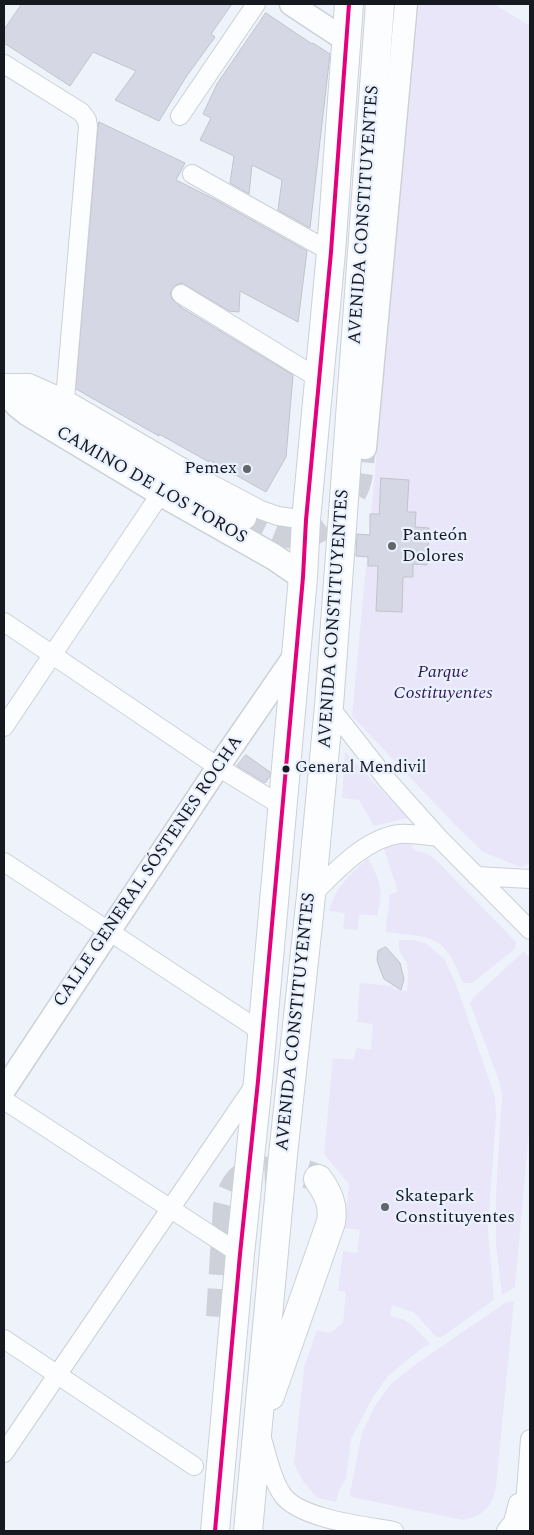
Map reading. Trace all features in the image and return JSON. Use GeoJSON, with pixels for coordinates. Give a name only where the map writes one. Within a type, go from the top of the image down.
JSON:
{"type":"FeatureCollection","features":[{"type":"Feature","properties":{"kind":"highway","name":"AVENIDA CONSTITUYENTES"},"geometry":{"type":"LineString","coordinates":[[214,1531],[258,1081],[303,577],[306,520],[331,252],[349,4]]}},
{"type":"Feature","properties":{"kind":"highway","name":"AVENIDA CONSTITUYENTES"},"geometry":{"type":"LineString","coordinates":[[248,1531],[328,706],[380,4]]}},
{"type":"Feature","properties":{"kind":"highway"},"geometry":{"type":"LineString","coordinates":[[258,1425],[278,1376],[331,1222],[333,1211],[330,1200],[318,1179]]}},
{"type":"Feature","properties":{"kind":"highway"},"geometry":{"type":"LineString","coordinates":[[207,1531],[204,1514],[205,1469],[220,1317]]}},
{"type":"Feature","properties":{"kind":"main road","name":"CAMINO DE LOS TOROS"},"geometry":{"type":"LineString","coordinates":[[4,386],[18,405],[28,413],[161,493],[274,557],[303,577]]}},
{"type":"Feature","properties":{"kind":"street"},"geometry":{"type":"LineString","coordinates":[[180,116],[256,4]]}},
{"type":"Feature","properties":{"kind":"street"},"geometry":{"type":"LineString","coordinates":[[291,4],[347,41]]}},
{"type":"Feature","properties":{"kind":"street"},"geometry":{"type":"LineString","coordinates":[[365,448],[406,4]]}},
{"type":"Feature","properties":{"kind":"street"},"geometry":{"type":"LineString","coordinates":[[4,64],[81,112],[87,120],[88,127],[65,399]]}},
{"type":"Feature","properties":{"kind":"street"},"geometry":{"type":"LineString","coordinates":[[192,174],[331,252]]}},
{"type":"Feature","properties":{"kind":"street"},"geometry":{"type":"LineString","coordinates":[[181,294],[320,380]]}},
{"type":"Feature","properties":{"kind":"street"},"geometry":{"type":"LineString","coordinates":[[4,386],[29,383],[65,399],[204,480],[261,510],[278,516],[306,520]]}},
{"type":"Feature","properties":{"kind":"street","name":"CAMINO DE LOS TOROS"},"geometry":{"type":"LineString","coordinates":[[4,386],[245,518]]}},
{"type":"Feature","properties":{"kind":"street"},"geometry":{"type":"LineString","coordinates":[[4,727],[161,493]]}},
{"type":"Feature","properties":{"kind":"street"},"geometry":{"type":"LineString","coordinates":[[4,622],[218,767],[282,806]]}},
{"type":"Feature","properties":{"kind":"street","name":"CALLE GENERAL SÓSTENES ROCHA"},"geometry":{"type":"LineString","coordinates":[[4,1090],[218,767],[295,655]]}},
{"type":"Feature","properties":{"kind":"street"},"geometry":{"type":"LineString","coordinates":[[328,706],[388,781],[438,837],[530,930]]}},
{"type":"Feature","properties":{"kind":"street"},"geometry":{"type":"LineString","coordinates":[[311,896],[340,867],[374,842],[399,834],[438,837]]}},
{"type":"Feature","properties":{"kind":"street"},"geometry":{"type":"LineString","coordinates":[[4,862],[262,1032]]}},
{"type":"Feature","properties":{"kind":"street"},"geometry":{"type":"LineString","coordinates":[[476,876],[530,879]]}},
{"type":"Feature","properties":{"kind":"street"},"geometry":{"type":"LineString","coordinates":[[4,1453],[258,1081]]}},
{"type":"Feature","properties":{"kind":"street"},"geometry":{"type":"LineString","coordinates":[[4,1100],[240,1254]]}},
{"type":"Feature","properties":{"kind":"street"},"geometry":{"type":"LineString","coordinates":[[4,1339],[194,1466]]}},
{"type":"Feature","properties":{"kind":"street"},"geometry":{"type":"LineString","coordinates":[[258,1425],[273,1476],[282,1495],[291,1503],[300,1509],[314,1514],[394,1531]]}},
{"type":"Feature","properties":{"kind":"street"},"geometry":{"type":"LineString","coordinates":[[523,1531],[530,1439]]}},
{"type":"Feature","properties":{"kind":"street"},"geometry":{"type":"LineString","coordinates":[[506,1531],[513,1522],[529,1458]]}},
{"type":"Feature","properties":{"kind":"green space","name":"Parque Costituyentes"},"geometry":{"type":"Polygon","coordinates":[[[419,4],[494,4],[530,26],[530,864],[520,867],[483,852],[352,716],[419,4]]]}},
{"type":"Feature","properties":{"kind":"green space"},"geometry":{"type":"Polygon","coordinates":[[[345,752],[408,818],[374,826],[359,800],[342,798],[345,752]]]}},
{"type":"Feature","properties":{"kind":"green space"},"geometry":{"type":"Polygon","coordinates":[[[409,839],[414,850],[426,853],[436,860],[516,942],[515,949],[472,983],[463,983],[450,955],[435,941],[386,932],[389,895],[398,891],[383,846],[409,839]]]}},
{"type":"Feature","properties":{"kind":"green space"},"geometry":{"type":"Polygon","coordinates":[[[368,858],[380,886],[377,916],[359,914],[358,930],[343,929],[345,913],[329,911],[332,902],[339,888],[368,858]]]}},
{"type":"Feature","properties":{"kind":"green space"},"geometry":{"type":"Polygon","coordinates":[[[399,940],[413,940],[426,943],[444,959],[456,984],[495,1097],[496,1117],[488,1229],[494,1300],[440,1338],[435,1336],[415,1313],[392,1305],[390,1316],[411,1324],[430,1344],[388,1376],[373,1397],[351,1439],[346,1479],[339,1490],[336,1502],[316,1497],[303,1481],[294,1464],[304,1367],[317,1330],[330,1333],[343,1323],[346,1292],[338,1291],[343,1251],[357,1253],[360,1230],[344,1228],[349,1184],[324,1154],[333,1058],[354,1060],[356,1048],[371,1050],[373,1024],[357,1022],[360,983],[393,986],[393,989],[407,991],[408,969],[399,950],[399,940]]]}},
{"type":"Feature","properties":{"kind":"green space"},"geometry":{"type":"Polygon","coordinates":[[[524,951],[530,959],[530,1119],[515,1287],[502,1295],[496,1244],[496,1195],[502,1094],[498,1078],[470,1003],[473,998],[524,951]]]}},
{"type":"Feature","properties":{"kind":"green space"},"geometry":{"type":"Polygon","coordinates":[[[514,1301],[496,1487],[492,1500],[486,1510],[476,1516],[463,1520],[351,1497],[350,1493],[362,1433],[375,1406],[390,1385],[416,1364],[505,1303],[514,1301]]]}},
{"type":"Feature","properties":{"kind":"building"},"geometry":{"type":"Polygon","coordinates":[[[22,4],[232,4],[211,34],[215,37],[186,77],[159,121],[115,100],[136,71],[93,52],[70,86],[4,43],[4,30],[22,4]]]}},
{"type":"Feature","properties":{"kind":"building"},"geometry":{"type":"Polygon","coordinates":[[[266,13],[330,54],[310,228],[278,210],[282,180],[252,165],[249,194],[230,183],[234,156],[200,140],[211,118],[203,114],[217,84],[266,13]]]}},
{"type":"Feature","properties":{"kind":"building"},"geometry":{"type":"Polygon","coordinates":[[[99,122],[185,163],[176,180],[307,251],[298,322],[240,291],[239,312],[229,311],[182,283],[176,285],[170,293],[172,299],[181,307],[179,306],[293,375],[286,457],[266,492],[159,434],[159,436],[76,389],[99,122]]]}},
{"type":"Feature","properties":{"kind":"building","name":"Panteón Dolores"},"geometry":{"type":"Polygon","coordinates":[[[381,478],[409,480],[407,512],[416,512],[415,527],[429,528],[427,565],[413,564],[413,577],[403,577],[402,612],[376,611],[378,566],[368,566],[368,557],[356,556],[357,534],[370,535],[370,514],[379,514],[381,478]]]}},
{"type":"Feature","properties":{"kind":"building"},"geometry":{"type":"Polygon","coordinates":[[[246,755],[270,772],[270,776],[265,783],[237,766],[246,755]]]}},
{"type":"Feature","properties":{"kind":"building"},"geometry":{"type":"Polygon","coordinates":[[[386,947],[400,963],[404,979],[401,990],[384,979],[380,969],[377,960],[378,951],[386,947]]]}},
{"type":"Feature","properties":{"kind":"tunnel"},"geometry":{"type":"LineString","coordinates":[[245,518],[271,531],[293,538],[309,536],[318,532],[343,512],[355,494],[361,477],[365,448]]}},
{"type":"Feature","properties":{"kind":"tunnel"},"geometry":{"type":"LineString","coordinates":[[220,1317],[227,1207],[234,1187],[245,1176],[260,1171],[300,1173],[318,1179]]}},
{"type":"Feature","properties":{"kind":"transit line"},"geometry":{"type":"LineString","coordinates":[[215,1531],[303,577],[306,520],[331,252],[349,4]]}},
{"type":"Feature","properties":{"kind":"place","name":"Pemex"},"geometry":{"type":"Point","coordinates":[247,469]}},
{"type":"Feature","properties":{"kind":"place","name":"Panteón Dolores"},"geometry":{"type":"Point","coordinates":[392,546]}},
{"type":"Feature","properties":{"kind":"place","name":"General Mendivil"},"geometry":{"type":"Point","coordinates":[286,769]}},
{"type":"Feature","properties":{"kind":"place","name":"Skatepark Constituyentes"},"geometry":{"type":"Point","coordinates":[385,1207]}}]}
